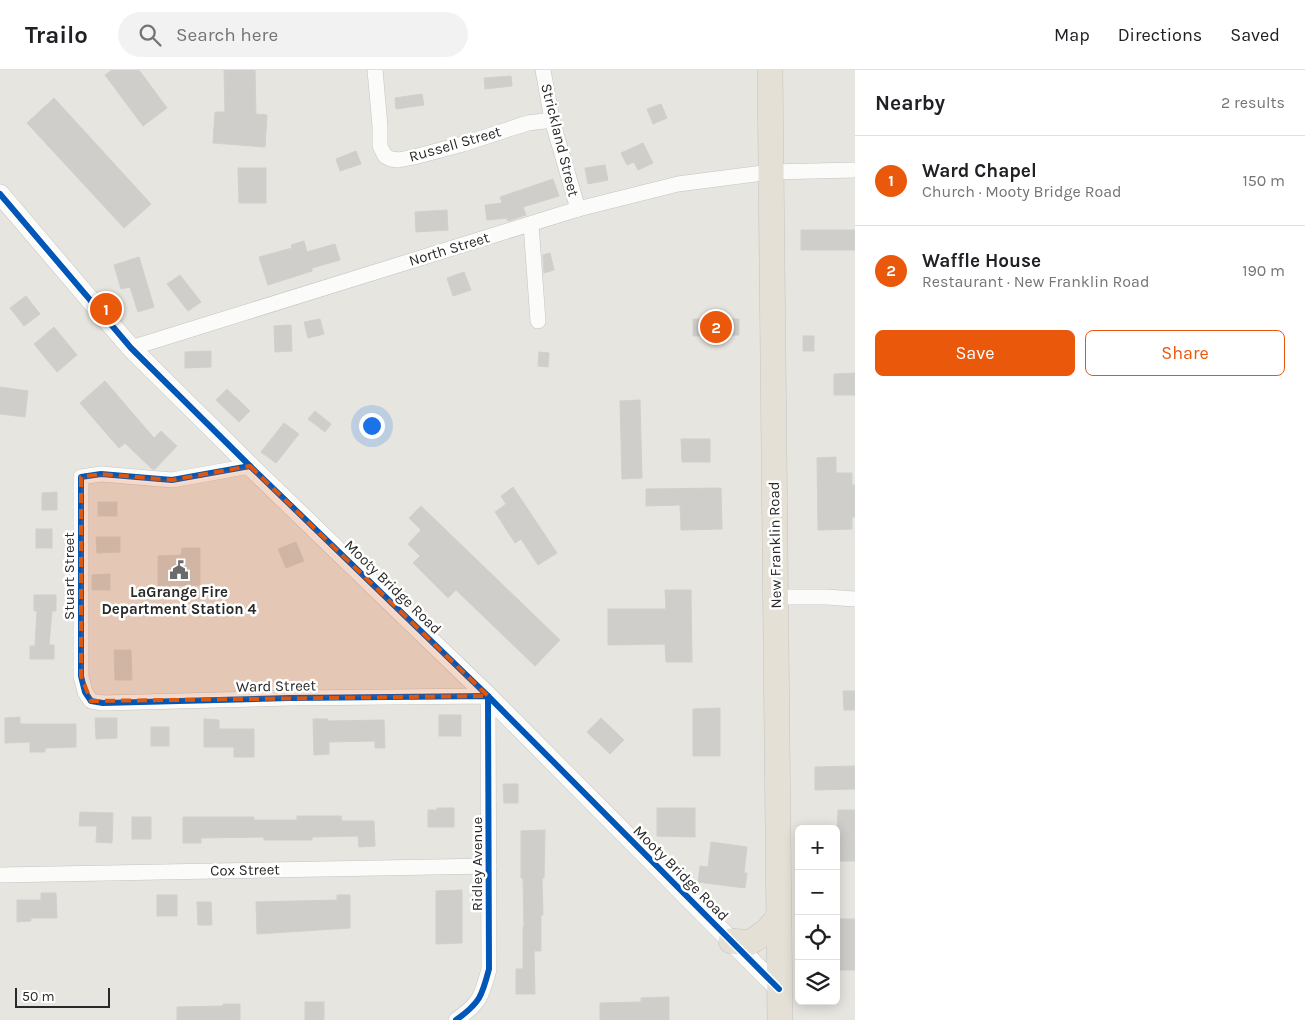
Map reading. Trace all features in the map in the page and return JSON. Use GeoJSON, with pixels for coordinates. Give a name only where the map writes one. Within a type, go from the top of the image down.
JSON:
{"type":"FeatureCollection","features":[{"type":"Feature","properties":{"kind":"highway","name":"New Franklin Road"},"geometry":{"type":"LineString","coordinates":[[770,70],[780,1020]]}},
{"type":"Feature","properties":{"kind":"highway"},"geometry":{"type":"LineString","coordinates":[[731,941],[749,943],[766,932],[778,918]]}},
{"type":"Feature","properties":{"kind":"street","name":"Russell Street"},"geometry":{"type":"LineString","coordinates":[[375,70],[380,146],[385,156],[391,159],[398,160],[414,157],[463,144],[528,123],[552,120]]}},
{"type":"Feature","properties":{"kind":"street","name":"Strickland Street"},"geometry":{"type":"LineString","coordinates":[[543,70],[552,120],[578,209]]}},
{"type":"Feature","properties":{"kind":"street","name":"North Street"},"geometry":{"type":"LineString","coordinates":[[131,348],[578,209],[678,184],[771,172],[855,170]]}},
{"type":"Feature","properties":{"kind":"street","name":"Mooty Bridge Road"},"geometry":{"type":"LineString","coordinates":[[0,194],[131,348],[488,696],[779,989]]}},
{"type":"Feature","properties":{"kind":"street"},"geometry":{"type":"LineString","coordinates":[[531,224],[538,321]]}},
{"type":"Feature","properties":{"kind":"street","name":"Stuart Street"},"geometry":{"type":"LineString","coordinates":[[81,676],[81,477],[101,474],[172,480],[250,466]]}},
{"type":"Feature","properties":{"kind":"street"},"geometry":{"type":"LineString","coordinates":[[775,597],[855,599]]}},
{"type":"Feature","properties":{"kind":"street","name":"Ward Street"},"geometry":{"type":"LineString","coordinates":[[81,676],[85,692],[91,700],[103,703],[290,698],[488,696]]}},
{"type":"Feature","properties":{"kind":"street","name":"Ridley Avenue"},"geometry":{"type":"LineString","coordinates":[[456,1020],[467,1012],[482,996],[489,969],[488,696]]}},
{"type":"Feature","properties":{"kind":"street","name":"Cox Street"},"geometry":{"type":"LineString","coordinates":[[0,874],[489,866]]}},
{"type":"Feature","properties":{"kind":"highlighted area"},"geometry":{"type":"Polygon","coordinates":[[[250,466],[488,696],[91,701],[81,676],[81,477],[101,474],[172,480],[250,466]]]}},
{"type":"Feature","properties":{"kind":"building"},"geometry":{"type":"Polygon","coordinates":[[[112,70],[139,70],[167,108],[143,126],[105,75],[112,70]]]}},
{"type":"Feature","properties":{"kind":"building"},"geometry":{"type":"Polygon","coordinates":[[[224,70],[255,70],[256,114],[267,115],[265,147],[213,143],[215,112],[225,112],[224,70]]]}},
{"type":"Feature","properties":{"kind":"building"},"geometry":{"type":"Polygon","coordinates":[[[511,76],[512,86],[485,89],[484,78],[511,76]]]}},
{"type":"Feature","properties":{"kind":"building"},"geometry":{"type":"Polygon","coordinates":[[[422,94],[424,105],[396,109],[395,98],[422,94]]]}},
{"type":"Feature","properties":{"kind":"building"},"geometry":{"type":"Polygon","coordinates":[[[54,98],[151,204],[124,228],[27,123],[54,98]]]}},
{"type":"Feature","properties":{"kind":"building"},"geometry":{"type":"Polygon","coordinates":[[[661,104],[667,118],[653,124],[647,109],[661,104]]]}},
{"type":"Feature","properties":{"kind":"building"},"geometry":{"type":"Polygon","coordinates":[[[643,143],[653,163],[638,170],[634,162],[627,165],[621,153],[643,143]]]}},
{"type":"Feature","properties":{"kind":"building"},"geometry":{"type":"Polygon","coordinates":[[[356,151],[361,164],[340,171],[336,159],[356,151]]]}},
{"type":"Feature","properties":{"kind":"building"},"geometry":{"type":"Polygon","coordinates":[[[605,165],[608,180],[588,184],[585,168],[605,165]]]}},
{"type":"Feature","properties":{"kind":"building"},"geometry":{"type":"Polygon","coordinates":[[[238,168],[266,168],[266,203],[239,203],[238,168]]]}},
{"type":"Feature","properties":{"kind":"building"},"geometry":{"type":"Polygon","coordinates":[[[553,179],[559,196],[523,207],[526,215],[508,221],[507,218],[487,220],[485,205],[502,203],[500,197],[553,179]]]}},
{"type":"Feature","properties":{"kind":"building"},"geometry":{"type":"Polygon","coordinates":[[[447,210],[448,230],[416,232],[415,212],[447,210]]]}},
{"type":"Feature","properties":{"kind":"building"},"geometry":{"type":"Polygon","coordinates":[[[801,230],[855,230],[855,250],[801,250],[801,230]]]}},
{"type":"Feature","properties":{"kind":"building"},"geometry":{"type":"Polygon","coordinates":[[[304,241],[307,252],[335,244],[340,260],[312,268],[312,271],[268,285],[259,257],[292,248],[291,245],[304,241]]]}},
{"type":"Feature","properties":{"kind":"building"},"geometry":{"type":"Polygon","coordinates":[[[550,253],[554,270],[544,273],[543,255],[550,253]]]}},
{"type":"Feature","properties":{"kind":"building"},"geometry":{"type":"Polygon","coordinates":[[[139,257],[154,307],[138,312],[130,287],[121,289],[114,265],[139,257]]]}},
{"type":"Feature","properties":{"kind":"building"},"geometry":{"type":"Polygon","coordinates":[[[464,272],[471,290],[453,296],[447,278],[464,272]]]}},
{"type":"Feature","properties":{"kind":"building"},"geometry":{"type":"Polygon","coordinates":[[[180,275],[201,302],[188,311],[167,284],[180,275]]]}},
{"type":"Feature","properties":{"kind":"building"},"geometry":{"type":"Polygon","coordinates":[[[26,296],[40,314],[24,326],[10,308],[26,296]]]}},
{"type":"Feature","properties":{"kind":"building"},"geometry":{"type":"Polygon","coordinates":[[[320,319],[324,334],[308,338],[304,322],[320,319]]]}},
{"type":"Feature","properties":{"kind":"building"},"geometry":{"type":"Polygon","coordinates":[[[693,319],[739,319],[739,335],[693,336],[693,319]]]}},
{"type":"Feature","properties":{"kind":"building"},"geometry":{"type":"Polygon","coordinates":[[[291,325],[292,351],[275,352],[274,326],[291,325]]]}},
{"type":"Feature","properties":{"kind":"building"},"geometry":{"type":"Polygon","coordinates":[[[54,327],[77,355],[57,372],[34,344],[54,327]]]}},
{"type":"Feature","properties":{"kind":"building"},"geometry":{"type":"Polygon","coordinates":[[[803,336],[814,336],[814,351],[803,351],[803,336]]]}},
{"type":"Feature","properties":{"kind":"building"},"geometry":{"type":"Polygon","coordinates":[[[211,351],[211,367],[185,368],[185,352],[211,351]]]}},
{"type":"Feature","properties":{"kind":"building"},"geometry":{"type":"Polygon","coordinates":[[[539,352],[549,353],[548,367],[538,366],[539,352]]]}},
{"type":"Feature","properties":{"kind":"building"},"geometry":{"type":"Polygon","coordinates":[[[855,373],[855,395],[834,395],[834,374],[855,373]]]}},
{"type":"Feature","properties":{"kind":"building"},"geometry":{"type":"Polygon","coordinates":[[[105,381],[154,438],[161,431],[177,446],[155,469],[152,469],[125,443],[119,448],[80,403],[105,381]]]}},
{"type":"Feature","properties":{"kind":"building"},"geometry":{"type":"Polygon","coordinates":[[[0,387],[28,391],[25,417],[0,414],[0,387]]]}},
{"type":"Feature","properties":{"kind":"building"},"geometry":{"type":"Polygon","coordinates":[[[227,389],[250,411],[239,422],[216,400],[227,389]]]}},
{"type":"Feature","properties":{"kind":"building"},"geometry":{"type":"Polygon","coordinates":[[[640,400],[642,478],[622,479],[620,401],[640,400]]]}},
{"type":"Feature","properties":{"kind":"building"},"geometry":{"type":"Polygon","coordinates":[[[315,411],[331,424],[325,432],[308,419],[315,411]]]}},
{"type":"Feature","properties":{"kind":"building"},"geometry":{"type":"Polygon","coordinates":[[[284,423],[299,434],[276,463],[261,452],[284,423]]]}},
{"type":"Feature","properties":{"kind":"building"},"geometry":{"type":"Polygon","coordinates":[[[681,439],[710,439],[710,462],[682,462],[681,439]]]}},
{"type":"Feature","properties":{"kind":"building"},"geometry":{"type":"Polygon","coordinates":[[[836,457],[836,473],[852,473],[852,485],[855,485],[855,517],[852,517],[852,529],[818,530],[817,458],[836,457]]]}},
{"type":"Feature","properties":{"kind":"building"},"geometry":{"type":"Polygon","coordinates":[[[513,487],[557,553],[538,565],[521,539],[515,543],[495,512],[506,504],[501,496],[513,487]]]}},
{"type":"Feature","properties":{"kind":"building"},"geometry":{"type":"Polygon","coordinates":[[[721,488],[722,529],[681,530],[680,505],[646,506],[646,489],[721,488]]]}},
{"type":"Feature","properties":{"kind":"building"},"geometry":{"type":"Polygon","coordinates":[[[57,492],[57,510],[42,510],[42,493],[57,492]]]}},
{"type":"Feature","properties":{"kind":"building"},"geometry":{"type":"Polygon","coordinates":[[[98,502],[117,502],[117,516],[98,516],[98,502]]]}},
{"type":"Feature","properties":{"kind":"building"},"geometry":{"type":"Polygon","coordinates":[[[421,506],[560,640],[535,666],[456,590],[448,598],[413,563],[420,556],[408,544],[421,530],[409,518],[421,506]]]}},
{"type":"Feature","properties":{"kind":"building"},"geometry":{"type":"Polygon","coordinates":[[[36,529],[52,529],[52,548],[36,548],[36,529]]]}},
{"type":"Feature","properties":{"kind":"building"},"geometry":{"type":"Polygon","coordinates":[[[96,537],[120,537],[120,552],[97,553],[96,537]]]}},
{"type":"Feature","properties":{"kind":"building"},"geometry":{"type":"Polygon","coordinates":[[[296,542],[304,561],[286,568],[278,549],[296,542]]]}},
{"type":"Feature","properties":{"kind":"building","name":"LaGrange Fire Department Station 4"},"geometry":{"type":"Polygon","coordinates":[[[182,548],[200,548],[200,585],[158,586],[158,556],[181,555],[182,548]]]}},
{"type":"Feature","properties":{"kind":"building"},"geometry":{"type":"Polygon","coordinates":[[[110,574],[110,590],[92,590],[92,575],[110,574]]]}},
{"type":"Feature","properties":{"kind":"building"},"geometry":{"type":"Polygon","coordinates":[[[665,590],[691,590],[692,662],[666,662],[665,644],[608,645],[608,609],[666,609],[665,590]]]}},
{"type":"Feature","properties":{"kind":"building"},"geometry":{"type":"Polygon","coordinates":[[[34,595],[56,595],[56,611],[52,611],[49,645],[54,645],[54,659],[30,659],[30,646],[35,646],[37,611],[34,611],[34,595]]]}},
{"type":"Feature","properties":{"kind":"building"},"geometry":{"type":"Polygon","coordinates":[[[114,650],[131,650],[132,680],[115,680],[114,650]]]}},
{"type":"Feature","properties":{"kind":"building"},"geometry":{"type":"Polygon","coordinates":[[[843,691],[855,691],[855,710],[844,710],[843,691]]]}},
{"type":"Feature","properties":{"kind":"building"},"geometry":{"type":"Polygon","coordinates":[[[720,708],[720,756],[693,756],[693,709],[720,708]]]}},
{"type":"Feature","properties":{"kind":"building"},"geometry":{"type":"Polygon","coordinates":[[[439,715],[461,715],[461,736],[439,736],[439,715]]]}},
{"type":"Feature","properties":{"kind":"building"},"geometry":{"type":"Polygon","coordinates":[[[20,717],[20,724],[76,724],[76,747],[45,748],[45,752],[30,752],[30,742],[5,743],[5,718],[20,717]]]}},
{"type":"Feature","properties":{"kind":"building"},"geometry":{"type":"Polygon","coordinates":[[[95,718],[117,718],[117,738],[96,739],[95,718]]]}},
{"type":"Feature","properties":{"kind":"building"},"geometry":{"type":"Polygon","coordinates":[[[601,718],[624,740],[610,754],[587,732],[601,718]]]}},
{"type":"Feature","properties":{"kind":"building"},"geometry":{"type":"Polygon","coordinates":[[[204,719],[219,720],[219,729],[254,729],[254,757],[234,757],[234,747],[204,747],[204,719]]]}},
{"type":"Feature","properties":{"kind":"building"},"geometry":{"type":"Polygon","coordinates":[[[313,719],[328,719],[328,721],[384,720],[385,748],[375,748],[375,741],[329,742],[329,754],[314,755],[313,719]]]}},
{"type":"Feature","properties":{"kind":"building"},"geometry":{"type":"Polygon","coordinates":[[[151,727],[169,727],[169,746],[151,746],[151,727]]]}},
{"type":"Feature","properties":{"kind":"building"},"geometry":{"type":"Polygon","coordinates":[[[855,766],[855,789],[815,790],[815,767],[855,766]]]}},
{"type":"Feature","properties":{"kind":"building"},"geometry":{"type":"Polygon","coordinates":[[[503,784],[518,784],[518,803],[504,803],[503,784]]]}},
{"type":"Feature","properties":{"kind":"building"},"geometry":{"type":"Polygon","coordinates":[[[437,808],[454,808],[454,827],[428,827],[428,810],[437,810],[437,808]]]}},
{"type":"Feature","properties":{"kind":"building"},"geometry":{"type":"Polygon","coordinates":[[[657,808],[695,808],[695,837],[657,836],[657,808]]]}},
{"type":"Feature","properties":{"kind":"building"},"geometry":{"type":"Polygon","coordinates":[[[838,810],[855,810],[855,861],[840,861],[840,825],[837,825],[838,810]]]}},
{"type":"Feature","properties":{"kind":"building"},"geometry":{"type":"Polygon","coordinates":[[[80,812],[113,813],[112,843],[96,842],[97,826],[79,826],[80,812]]]}},
{"type":"Feature","properties":{"kind":"building"},"geometry":{"type":"Polygon","coordinates":[[[297,816],[341,816],[342,821],[374,821],[375,846],[359,847],[358,836],[312,837],[312,840],[264,840],[264,837],[201,838],[201,843],[183,843],[183,817],[254,817],[254,820],[297,820],[297,816]]]}},
{"type":"Feature","properties":{"kind":"building"},"geometry":{"type":"Polygon","coordinates":[[[132,817],[151,817],[151,839],[132,839],[132,817]]]}},
{"type":"Feature","properties":{"kind":"building"},"geometry":{"type":"Polygon","coordinates":[[[545,830],[541,951],[534,951],[535,994],[516,994],[516,969],[523,969],[524,927],[521,831],[545,830]]]}},
{"type":"Feature","properties":{"kind":"building"},"geometry":{"type":"Polygon","coordinates":[[[711,842],[747,847],[744,873],[747,873],[745,888],[698,882],[700,866],[708,867],[711,842]]]}},
{"type":"Feature","properties":{"kind":"building"},"geometry":{"type":"Polygon","coordinates":[[[462,890],[462,943],[436,944],[436,891],[462,890]]]}},
{"type":"Feature","properties":{"kind":"building"},"geometry":{"type":"Polygon","coordinates":[[[41,893],[56,893],[57,918],[31,918],[31,921],[17,922],[17,900],[41,900],[41,893]]]}},
{"type":"Feature","properties":{"kind":"building"},"geometry":{"type":"Polygon","coordinates":[[[157,895],[177,895],[177,916],[157,916],[157,895]]]}},
{"type":"Feature","properties":{"kind":"building"},"geometry":{"type":"Polygon","coordinates":[[[337,895],[350,895],[350,928],[257,934],[256,902],[337,900],[337,895]]]}},
{"type":"Feature","properties":{"kind":"building"},"geometry":{"type":"Polygon","coordinates":[[[197,902],[211,902],[212,925],[198,925],[197,902]]]}},
{"type":"Feature","properties":{"kind":"building"},"geometry":{"type":"Polygon","coordinates":[[[840,919],[855,919],[855,970],[840,970],[840,919]]]}},
{"type":"Feature","properties":{"kind":"building"},"geometry":{"type":"Polygon","coordinates":[[[669,997],[669,1020],[600,1020],[600,1003],[641,1002],[641,998],[669,997]]]}},
{"type":"Feature","properties":{"kind":"building"},"geometry":{"type":"Polygon","coordinates":[[[305,1002],[324,1002],[324,1020],[305,1020],[305,1002]]]}},
{"type":"Feature","properties":{"kind":"building"},"geometry":{"type":"Polygon","coordinates":[[[223,1004],[240,1004],[240,1020],[177,1020],[177,1007],[223,1006],[223,1004]]]}},
{"type":"Feature","properties":{"kind":"cycle path"},"geometry":{"type":"LineString","coordinates":[[0,194],[131,348],[488,696],[779,989]]}},
{"type":"Feature","properties":{"kind":"cycle path"},"geometry":{"type":"LineString","coordinates":[[250,466],[172,480],[101,474],[81,477],[81,676],[85,692],[91,701],[103,703],[290,698],[488,696],[489,969],[479,998],[470,1009],[456,1020]]}},
{"type":"Feature","properties":{"kind":"place","name":"Ward Chapel"},"geometry":{"type":"Point","coordinates":[106,309]}},
{"type":"Feature","properties":{"kind":"place","name":"Waffle House"},"geometry":{"type":"Point","coordinates":[716,327]}},
{"type":"Feature","properties":{"kind":"place","name":"LaGrange Fire Department Station 4"},"geometry":{"type":"Point","coordinates":[179,570]}}]}
